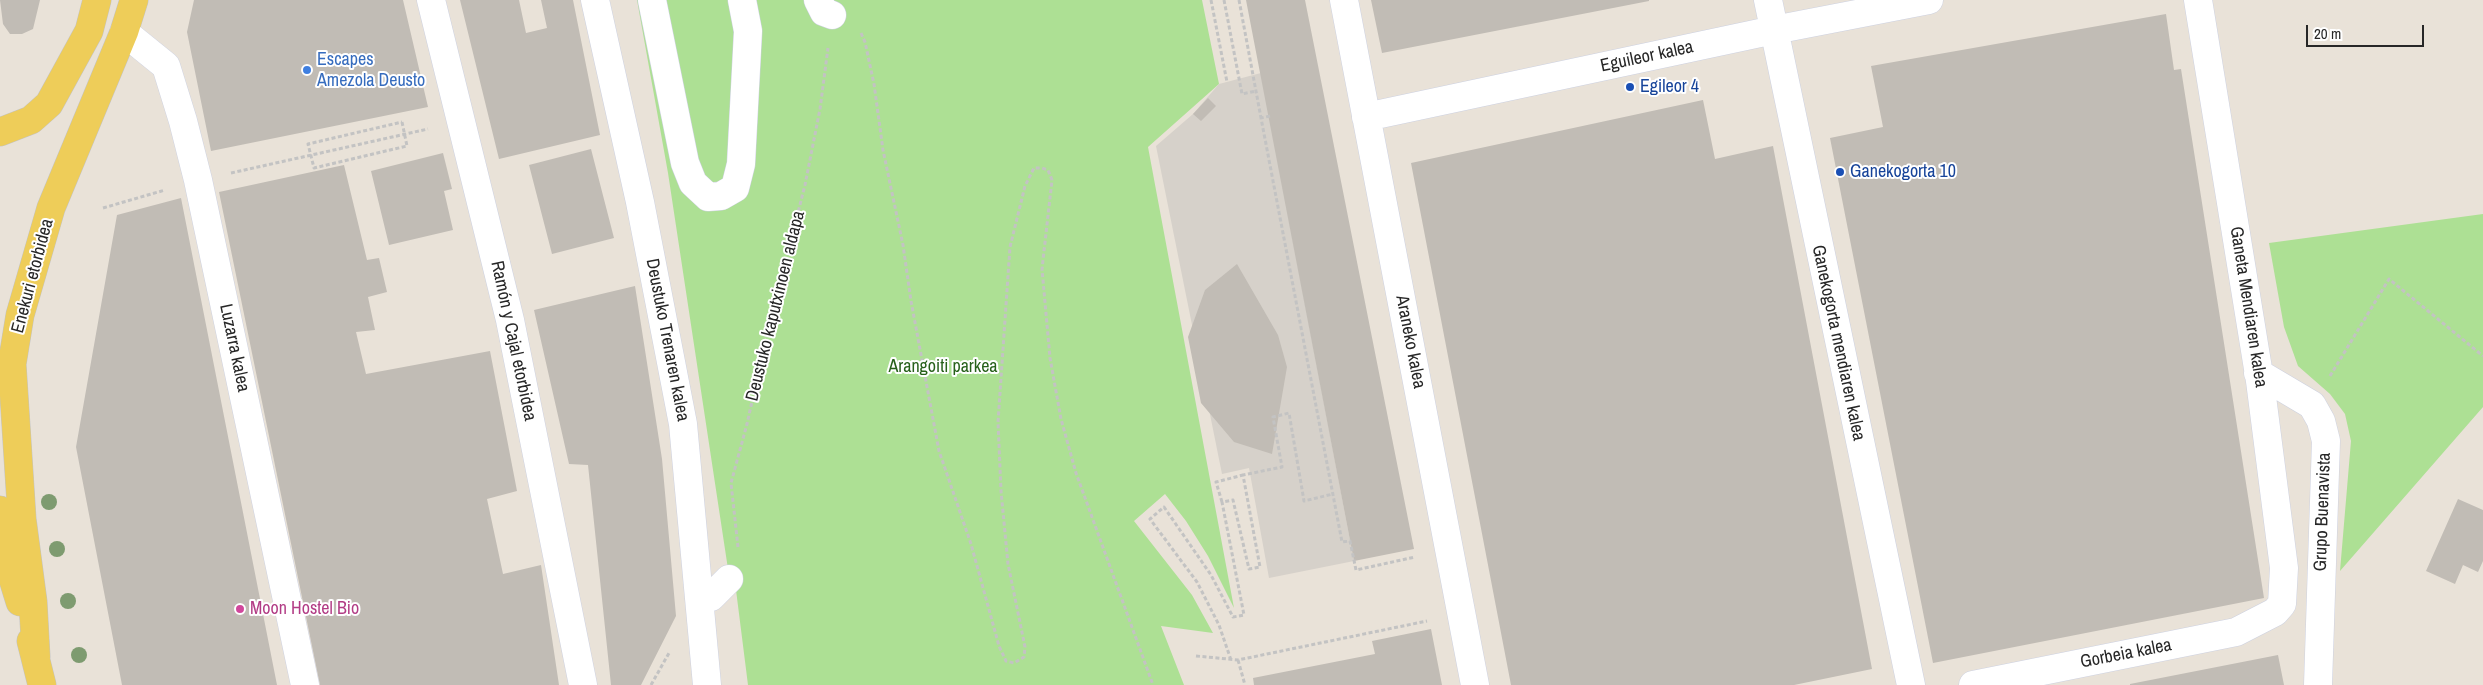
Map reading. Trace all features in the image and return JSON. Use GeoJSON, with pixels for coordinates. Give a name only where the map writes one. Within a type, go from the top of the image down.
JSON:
{"type":"FeatureCollection","features":[{"type":"Feature","properties":{"kind":"main road"},"geometry":{"type":"LineString","coordinates":[[0,132],[31,120],[49,104],[89,31],[97,0]]}},
{"type":"Feature","properties":{"kind":"main road","name":"Enekuri etorbidea"},"geometry":{"type":"LineString","coordinates":[[36,657],[33,602],[22,519],[12,364],[20,315],[51,208],[124,32],[134,0]]}},
{"type":"Feature","properties":{"kind":"main road"},"geometry":{"type":"LineString","coordinates":[[0,510],[8,563],[36,657],[42,685]]}},
{"type":"Feature","properties":{"kind":"street","name":"Ramón y Cajal etorbidea"},"geometry":{"type":"LineString","coordinates":[[431,0],[510,320],[583,685]]}},
{"type":"Feature","properties":{"kind":"street","name":"Deustuko Trenaren kalea"},"geometry":{"type":"LineString","coordinates":[[595,0],[640,202],[683,424],[708,685]]}},
{"type":"Feature","properties":{"kind":"street"},"geometry":{"type":"LineString","coordinates":[[652,0],[684,163],[693,184],[708,197],[721,196],[734,188],[741,164],[748,31],[742,0]]}},
{"type":"Feature","properties":{"kind":"street","name":"Araneko kalea"},"geometry":{"type":"LineString","coordinates":[[1344,0],[1475,685]]}},
{"type":"Feature","properties":{"kind":"street","name":"Ganekogorta mendiaren kalea"},"geometry":{"type":"LineString","coordinates":[[1768,0],[1911,685]]}},
{"type":"Feature","properties":{"kind":"street","name":"Eguileor kalea"},"geometry":{"type":"LineString","coordinates":[[1366,117],[1774,30],[1929,0]]}},
{"type":"Feature","properties":{"kind":"street","name":"Ganeta Mendiaren kalea"},"geometry":{"type":"LineString","coordinates":[[2198,0],[2258,373],[2284,568],[2282,604],[2275,612]]}},
{"type":"Feature","properties":{"kind":"street","name":"Luzarra kalea"},"geometry":{"type":"LineString","coordinates":[[124,32],[166,66],[183,121],[200,189],[305,685]]}},
{"type":"Feature","properties":{"kind":"street"},"geometry":{"type":"LineString","coordinates":[[2258,373],[2312,405]]}},
{"type":"Feature","properties":{"kind":"street","name":"Grupo Buenavista"},"geometry":{"type":"LineString","coordinates":[[2312,405],[2321,421],[2326,441],[2318,685]]}},
{"type":"Feature","properties":{"kind":"street","name":"Gorbeia kalea"},"geometry":{"type":"LineString","coordinates":[[1973,685],[2236,632],[2275,612]]}},
{"type":"Feature","properties":{"kind":"path"},"geometry":{"type":"LineString","coordinates":[[1211,0],[1227,82]]}},
{"type":"Feature","properties":{"kind":"path"},"geometry":{"type":"LineString","coordinates":[[1224,0],[1242,94],[1256,91]]}},
{"type":"Feature","properties":{"kind":"path"},"geometry":{"type":"LineString","coordinates":[[1238,0],[1342,542],[1350,541],[1356,570],[1423,555]]}},
{"type":"Feature","properties":{"kind":"path"},"geometry":{"type":"LineString","coordinates":[[825,8],[859,29],[865,42],[874,84],[883,150],[903,245],[911,301],[939,451],[971,544],[999,646],[1006,661],[1014,663],[1024,657],[1025,647],[1008,564],[1001,492],[998,422],[1004,304],[1010,247],[1025,186],[1034,168],[1048,170],[1052,180],[1042,269],[1050,358],[1061,419],[1076,473],[1153,685]]}},
{"type":"Feature","properties":{"kind":"path","name":"Deustuko kaputxinoen aldapa"},"geometry":{"type":"LineString","coordinates":[[720,588],[741,572],[731,483],[748,424],[766,338],[806,184],[820,110],[825,8]]}},
{"type":"Feature","properties":{"kind":"path"},"geometry":{"type":"LineString","coordinates":[[1260,118],[1270,116]]}},
{"type":"Feature","properties":{"kind":"path"},"geometry":{"type":"LineString","coordinates":[[402,122],[407,146],[314,168],[311,156],[308,144],[402,122]]}},
{"type":"Feature","properties":{"kind":"path"},"geometry":{"type":"LineString","coordinates":[[311,156],[432,128]]}},
{"type":"Feature","properties":{"kind":"path"},"geometry":{"type":"LineString","coordinates":[[2312,405],[2389,279],[2483,356]]}},
{"type":"Feature","properties":{"kind":"path"},"geometry":{"type":"LineString","coordinates":[[1231,660],[1219,625],[1197,582],[1150,519],[1164,507],[1211,575],[1233,617],[1244,615],[1222,502],[1216,482],[1282,467],[1273,417],[1289,413],[1304,500],[1333,494]]}},
{"type":"Feature","properties":{"kind":"path"},"geometry":{"type":"LineString","coordinates":[[1222,502],[1233,500],[1249,569],[1260,567],[1243,475]]}},
{"type":"Feature","properties":{"kind":"path"},"geometry":{"type":"LineString","coordinates":[[1196,656],[1238,660],[1435,619]]}},
{"type":"Feature","properties":{"kind":"path"},"geometry":{"type":"LineString","coordinates":[[651,685],[674,645]]}},
{"type":"Feature","properties":{"kind":"path"},"geometry":{"type":"LineString","coordinates":[[1238,660],[1245,685]]}},
{"type":"Feature","properties":{"kind":"green space","name":"Arangoiti parkea"},"geometry":{"type":"Polygon","coordinates":[[[637,0],[1202,0],[1219,84],[1148,147],[1234,608],[1208,556],[1186,521],[1165,494],[1134,521],[1192,595],[1213,633],[1161,626],[1184,685],[748,685],[736,590],[728,569],[668,173],[637,0]]]}},
{"type":"Feature","properties":{"kind":"green space"},"geometry":{"type":"Polygon","coordinates":[[[2483,214],[2483,407],[2340,571],[2351,441],[2345,414],[2330,394],[2298,366],[2284,327],[2269,243],[2483,214]]]}},
{"type":"Feature","properties":{"kind":"shaded area"},"geometry":{"type":"Polygon","coordinates":[[[1261,73],[1354,561],[1269,578],[1249,468],[1222,474],[1156,146],[1193,114],[1219,84],[1261,73]]]}},
{"type":"Feature","properties":{"kind":"building"},"geometry":{"type":"Polygon","coordinates":[[[0,0],[40,0],[33,29],[22,34],[10,34],[3,24],[0,0]]]}},
{"type":"Feature","properties":{"kind":"building","name":"Escapes Amezola Deusto"},"geometry":{"type":"Polygon","coordinates":[[[194,0],[403,0],[428,107],[211,151],[187,32],[194,0]]]}},
{"type":"Feature","properties":{"kind":"building"},"geometry":{"type":"Polygon","coordinates":[[[460,0],[519,0],[526,33],[547,28],[541,0],[573,0],[600,135],[499,159],[460,0]]]}},
{"type":"Feature","properties":{"kind":"building"},"geometry":{"type":"Polygon","coordinates":[[[1246,0],[1305,0],[1414,549],[1354,561],[1246,0]]]}},
{"type":"Feature","properties":{"kind":"building"},"geometry":{"type":"Polygon","coordinates":[[[1371,0],[1649,0],[1649,1],[1382,53],[1371,0]]]}},
{"type":"Feature","properties":{"kind":"building"},"geometry":{"type":"Polygon","coordinates":[[[2166,14],[2174,70],[2181,69],[2264,598],[1933,663],[1830,138],[1883,127],[1871,66],[2166,14]]]}},
{"type":"Feature","properties":{"kind":"building"},"geometry":{"type":"Polygon","coordinates":[[[1208,98],[1216,106],[1201,121],[1193,114],[1208,98]]]}},
{"type":"Feature","properties":{"kind":"building"},"geometry":{"type":"Polygon","coordinates":[[[1703,100],[1715,159],[1773,146],[1872,669],[1794,685],[1511,685],[1411,163],[1703,100]]]}},
{"type":"Feature","properties":{"kind":"building"},"geometry":{"type":"Polygon","coordinates":[[[591,149],[614,238],[552,254],[529,165],[591,149]]]}},
{"type":"Feature","properties":{"kind":"building"},"geometry":{"type":"Polygon","coordinates":[[[443,153],[452,189],[444,191],[453,230],[389,245],[371,171],[443,153]]]}},
{"type":"Feature","properties":{"kind":"building"},"geometry":{"type":"Polygon","coordinates":[[[344,165],[367,260],[379,258],[387,292],[368,297],[375,330],[356,332],[366,374],[490,351],[517,491],[487,499],[503,574],[541,565],[559,685],[320,685],[219,192],[344,165]]]}},
{"type":"Feature","properties":{"kind":"building"},"geometry":{"type":"Polygon","coordinates":[[[181,198],[277,685],[122,685],[76,447],[117,215],[181,198]]]}},
{"type":"Feature","properties":{"kind":"building"},"geometry":{"type":"Polygon","coordinates":[[[1237,264],[1278,335],[1287,367],[1272,454],[1234,442],[1201,403],[1188,337],[1205,290],[1237,264]]]}},
{"type":"Feature","properties":{"kind":"building"},"geometry":{"type":"Polygon","coordinates":[[[635,286],[662,459],[676,616],[641,685],[611,685],[588,465],[569,464],[534,310],[635,286]]]}},
{"type":"Feature","properties":{"kind":"building"},"geometry":{"type":"Polygon","coordinates":[[[2458,499],[2483,510],[2483,561],[2478,572],[2463,565],[2455,584],[2426,571],[2458,499]]]}},
{"type":"Feature","properties":{"kind":"building"},"geometry":{"type":"Polygon","coordinates":[[[1431,629],[1442,685],[1254,685],[1253,678],[1375,654],[1372,641],[1431,629]]]}},
{"type":"Feature","properties":{"kind":"building"},"geometry":{"type":"Polygon","coordinates":[[[2278,655],[2284,685],[2130,685],[2130,684],[2278,655]]]}},
{"type":"Feature","properties":{"kind":"place","name":"Escapes Amezola Deusto"},"geometry":{"type":"Point","coordinates":[307,70]}},
{"type":"Feature","properties":{"kind":"place","name":"Egileor 4"},"geometry":{"type":"Point","coordinates":[1630,87]}},
{"type":"Feature","properties":{"kind":"place","name":"Ganekogorta 10"},"geometry":{"type":"Point","coordinates":[1840,172]}},
{"type":"Feature","properties":{"kind":"place","name":"Moon Hostel Bio"},"geometry":{"type":"Point","coordinates":[240,609]}}]}
